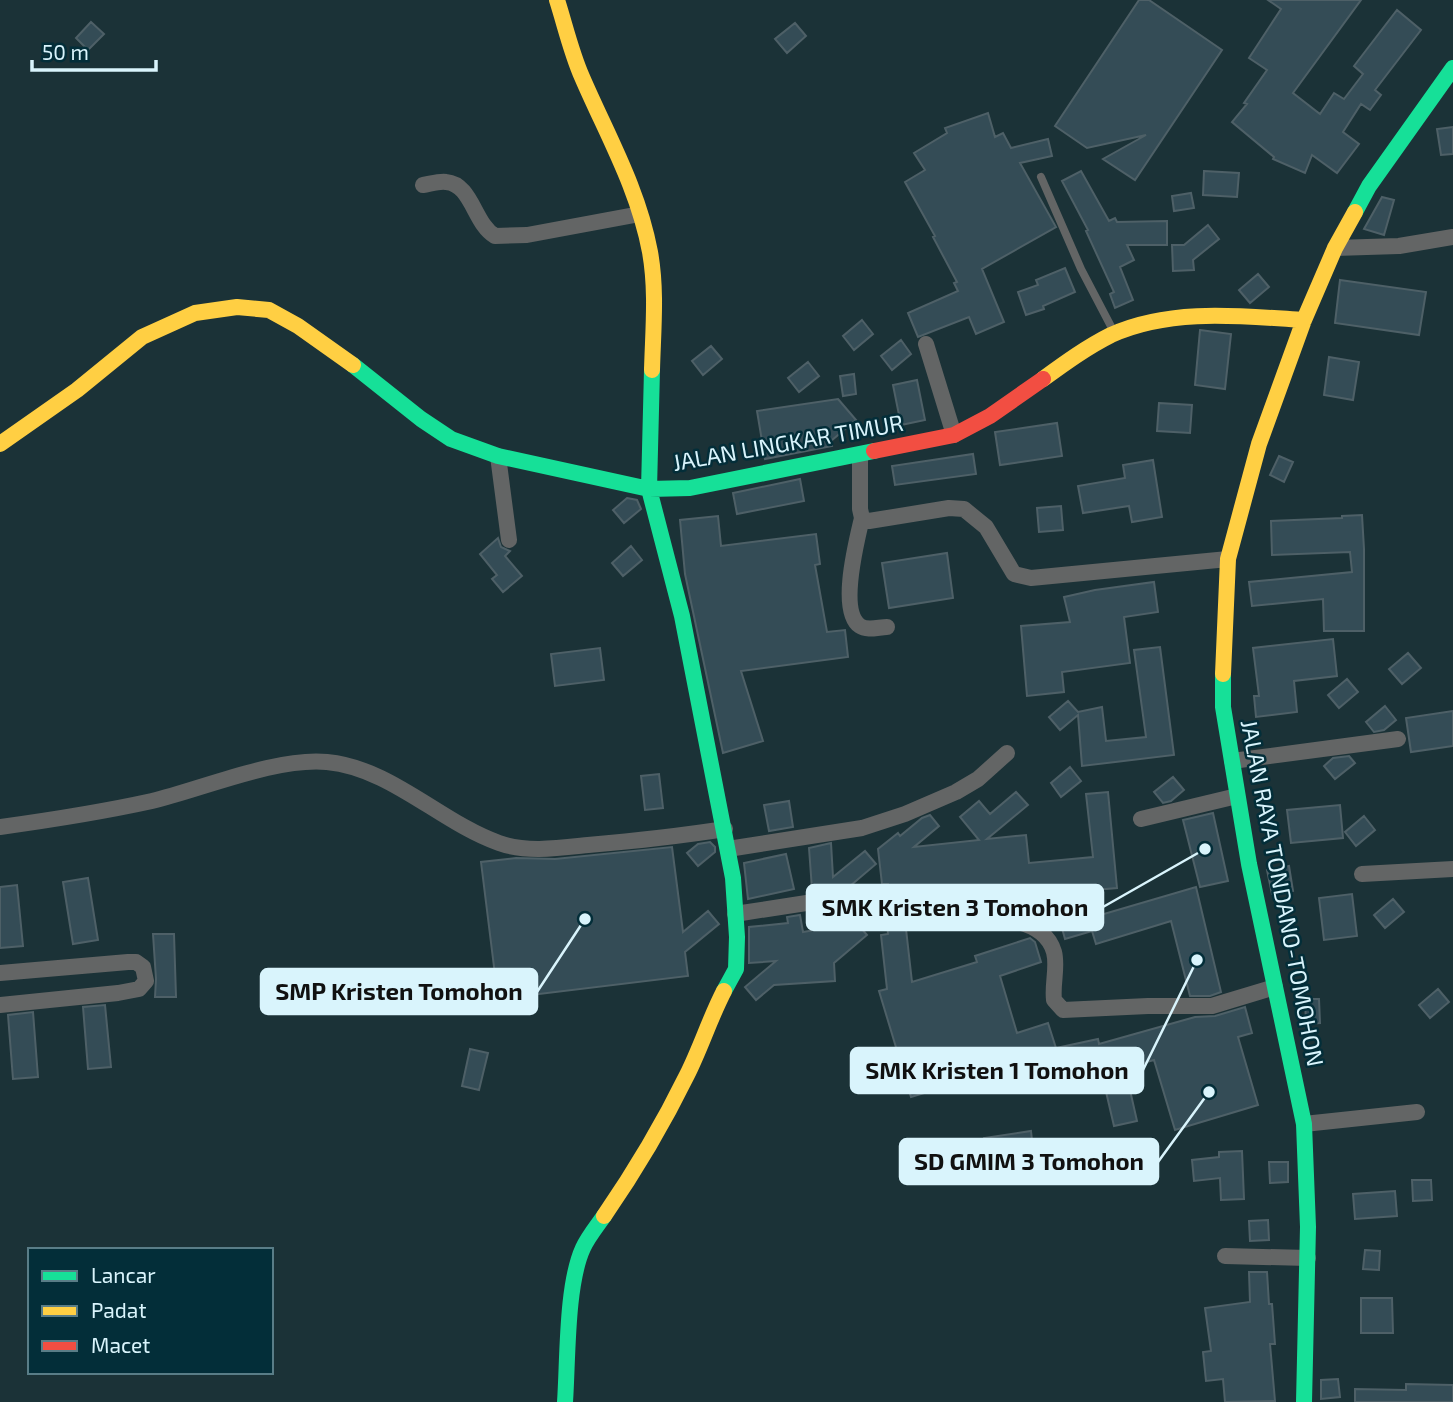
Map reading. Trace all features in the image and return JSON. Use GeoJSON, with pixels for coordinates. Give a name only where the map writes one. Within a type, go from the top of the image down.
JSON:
{"type":"FeatureCollection","features":[{"type":"Feature","properties":{"kind":"main road"},"geometry":{"type":"LineString","coordinates":[[557,0],[581,75],[618,151],[650,253],[654,309],[649,489],[682,616],[726,829],[735,915],[736,969],[709,1019],[688,1073],[658,1131],[639,1165],[584,1246],[578,1262],[570,1319],[565,1402]]}},
{"type":"Feature","properties":{"kind":"main road","name":"JALAN RAYA TONDANO-TOMOHON"},"geometry":{"type":"LineString","coordinates":[[1304,1402],[1308,1258],[1304,1124],[1248,864],[1223,707],[1223,641],[1228,559],[1259,444],[1304,320],[1335,248],[1369,186],[1453,68]]}},
{"type":"Feature","properties":{"kind":"main road","name":"JALAN LINGKAR TIMUR"},"geometry":{"type":"LineString","coordinates":[[0,444],[77,390],[142,337],[195,313],[237,307],[269,310],[298,326],[451,439],[498,456],[649,489],[690,488],[954,435],[998,413],[1088,347],[1115,334],[1159,321],[1224,316],[1304,320]]}},
{"type":"Feature","properties":{"kind":"street"},"geometry":{"type":"LineString","coordinates":[[423,185],[447,181],[461,187],[482,224],[495,236],[547,232],[640,215]]}},
{"type":"Feature","properties":{"kind":"street"},"geometry":{"type":"LineString","coordinates":[[1335,248],[1399,246],[1453,237]]}},
{"type":"Feature","properties":{"kind":"street"},"geometry":{"type":"LineString","coordinates":[[926,344],[954,435]]}},
{"type":"Feature","properties":{"kind":"street"},"geometry":{"type":"LineString","coordinates":[[860,455],[862,518],[851,563],[853,617],[859,625],[867,628],[887,627]]}},
{"type":"Feature","properties":{"kind":"street"},"geometry":{"type":"LineString","coordinates":[[498,456],[509,540]]}},
{"type":"Feature","properties":{"kind":"street"},"geometry":{"type":"LineString","coordinates":[[862,518],[869,522],[949,508],[964,509],[986,527],[1014,574],[1031,578],[1228,559]]}},
{"type":"Feature","properties":{"kind":"street"},"geometry":{"type":"LineString","coordinates":[[1232,761],[1398,739]]}},
{"type":"Feature","properties":{"kind":"street"},"geometry":{"type":"LineString","coordinates":[[728,849],[862,828],[905,814],[957,792],[978,779],[1007,753]]}},
{"type":"Feature","properties":{"kind":"street"},"geometry":{"type":"LineString","coordinates":[[0,827],[152,801],[267,769],[304,762],[326,762],[347,765],[369,774],[485,838],[514,847],[561,848],[726,829]]}},
{"type":"Feature","properties":{"kind":"street"},"geometry":{"type":"LineString","coordinates":[[1140,819],[1237,796]]}},
{"type":"Feature","properties":{"kind":"street"},"geometry":{"type":"LineString","coordinates":[[1362,874],[1453,869]]}},
{"type":"Feature","properties":{"kind":"street"},"geometry":{"type":"LineString","coordinates":[[735,915],[871,893]]}},
{"type":"Feature","properties":{"kind":"street"},"geometry":{"type":"LineString","coordinates":[[942,919],[1001,919],[1026,924],[1039,930],[1054,951],[1054,1000],[1063,1010],[1212,1006],[1275,987]]}},
{"type":"Feature","properties":{"kind":"street"},"geometry":{"type":"LineString","coordinates":[[0,973],[128,962],[144,967],[146,976],[144,985],[133,991],[0,1005]]}},
{"type":"Feature","properties":{"kind":"street"},"geometry":{"type":"LineString","coordinates":[[1304,1124],[1417,1112]]}},
{"type":"Feature","properties":{"kind":"street"},"geometry":{"type":"LineString","coordinates":[[1225,1256],[1308,1258]]}},
{"type":"Feature","properties":{"kind":"lane"},"geometry":{"type":"LineString","coordinates":[[1041,177],[1081,268],[1115,334]]}},
{"type":"Feature","properties":{"kind":"building"},"geometry":{"type":"Polygon","coordinates":[[[1139,0],[1149,0],[1222,50],[1135,180],[1103,159],[1146,135],[1087,148],[1055,126],[1139,0]]]}},
{"type":"Feature","properties":{"kind":"building"},"geometry":{"type":"Polygon","coordinates":[[[1268,0],[1361,0],[1293,93],[1320,114],[1334,93],[1344,99],[1363,74],[1354,66],[1397,10],[1421,30],[1375,90],[1381,95],[1370,110],[1361,104],[1343,132],[1359,144],[1337,173],[1312,155],[1305,173],[1273,159],[1274,157],[1232,122],[1247,104],[1244,103],[1267,70],[1249,58],[1281,9],[1268,0]]]}},
{"type":"Feature","properties":{"kind":"building"},"geometry":{"type":"Polygon","coordinates":[[[91,22],[104,34],[88,50],[76,38],[91,22]]]}},
{"type":"Feature","properties":{"kind":"building"},"geometry":{"type":"Polygon","coordinates":[[[795,23],[806,36],[787,53],[775,39],[795,23]]]}},
{"type":"Feature","properties":{"kind":"building"},"geometry":{"type":"Polygon","coordinates":[[[988,113],[995,137],[1003,133],[1011,148],[1048,139],[1052,156],[1020,163],[1056,227],[982,269],[1004,322],[976,334],[969,317],[918,337],[908,313],[958,291],[954,283],[957,282],[933,237],[935,236],[905,182],[925,170],[914,153],[947,133],[945,128],[988,113]]]}},
{"type":"Feature","properties":{"kind":"building"},"geometry":{"type":"Polygon","coordinates":[[[1453,127],[1453,154],[1441,155],[1437,129],[1453,127]]]}},
{"type":"Feature","properties":{"kind":"building"},"geometry":{"type":"Polygon","coordinates":[[[1081,171],[1109,221],[1115,218],[1117,222],[1167,221],[1167,245],[1127,245],[1134,260],[1120,267],[1133,300],[1115,308],[1110,294],[1114,292],[1086,231],[1088,230],[1062,181],[1081,171]]]}},
{"type":"Feature","properties":{"kind":"building"},"geometry":{"type":"Polygon","coordinates":[[[1204,171],[1239,173],[1237,197],[1203,195],[1204,171]]]}},
{"type":"Feature","properties":{"kind":"building"},"geometry":{"type":"Polygon","coordinates":[[[1191,193],[1194,208],[1174,211],[1172,196],[1191,193]]]}},
{"type":"Feature","properties":{"kind":"building"},"geometry":{"type":"Polygon","coordinates":[[[1382,197],[1394,200],[1384,235],[1364,229],[1382,197]]]}},
{"type":"Feature","properties":{"kind":"building"},"geometry":{"type":"Polygon","coordinates":[[[1208,225],[1219,239],[1193,260],[1194,270],[1173,271],[1172,245],[1184,245],[1208,225]]]}},
{"type":"Feature","properties":{"kind":"building"},"geometry":{"type":"Polygon","coordinates":[[[1065,268],[1075,292],[1043,306],[1044,309],[1026,315],[1018,292],[1038,285],[1036,280],[1065,268]]]}},
{"type":"Feature","properties":{"kind":"building"},"geometry":{"type":"Polygon","coordinates":[[[1258,274],[1269,287],[1250,303],[1239,290],[1258,274]]]}},
{"type":"Feature","properties":{"kind":"building"},"geometry":{"type":"Polygon","coordinates":[[[1340,280],[1426,292],[1419,335],[1335,323],[1340,280]]]}},
{"type":"Feature","properties":{"kind":"building"},"geometry":{"type":"Polygon","coordinates":[[[862,320],[873,334],[854,350],[843,336],[862,320]]]}},
{"type":"Feature","properties":{"kind":"building"},"geometry":{"type":"Polygon","coordinates":[[[1200,330],[1231,334],[1225,389],[1195,385],[1200,330]]]}},
{"type":"Feature","properties":{"kind":"building"},"geometry":{"type":"Polygon","coordinates":[[[901,340],[911,354],[892,370],[881,356],[901,340]]]}},
{"type":"Feature","properties":{"kind":"building"},"geometry":{"type":"Polygon","coordinates":[[[711,346],[722,359],[703,375],[692,361],[711,346]]]}},
{"type":"Feature","properties":{"kind":"building"},"geometry":{"type":"Polygon","coordinates":[[[1329,357],[1359,362],[1353,400],[1324,395],[1329,357]]]}},
{"type":"Feature","properties":{"kind":"building"},"geometry":{"type":"Polygon","coordinates":[[[808,362],[819,376],[799,392],[788,378],[808,362]]]}},
{"type":"Feature","properties":{"kind":"building"},"geometry":{"type":"Polygon","coordinates":[[[854,374],[856,394],[843,396],[840,376],[854,374]]]}},
{"type":"Feature","properties":{"kind":"building"},"geometry":{"type":"Polygon","coordinates":[[[917,380],[925,420],[901,425],[893,385],[917,380]]]}},
{"type":"Feature","properties":{"kind":"building"},"geometry":{"type":"Polygon","coordinates":[[[838,399],[856,420],[831,441],[832,446],[765,459],[757,411],[838,399]]]}},
{"type":"Feature","properties":{"kind":"building"},"geometry":{"type":"Polygon","coordinates":[[[1159,403],[1192,405],[1190,433],[1157,431],[1159,403]]]}},
{"type":"Feature","properties":{"kind":"building"},"geometry":{"type":"Polygon","coordinates":[[[1057,423],[1062,456],[1000,465],[995,432],[1057,423]]]}},
{"type":"Feature","properties":{"kind":"building"},"geometry":{"type":"Polygon","coordinates":[[[973,454],[976,474],[895,485],[892,466],[973,454]]]}},
{"type":"Feature","properties":{"kind":"building"},"geometry":{"type":"Polygon","coordinates":[[[1279,456],[1293,462],[1284,482],[1270,475],[1279,456]]]}},
{"type":"Feature","properties":{"kind":"building"},"geometry":{"type":"Polygon","coordinates":[[[1153,460],[1162,517],[1132,522],[1129,506],[1083,513],[1078,486],[1125,478],[1123,465],[1153,460]]]}},
{"type":"Feature","properties":{"kind":"building"},"geometry":{"type":"Polygon","coordinates":[[[800,479],[804,501],[737,514],[733,493],[800,479]]]}},
{"type":"Feature","properties":{"kind":"building"},"geometry":{"type":"Polygon","coordinates":[[[627,498],[637,500],[641,509],[624,523],[613,510],[627,498]]]}},
{"type":"Feature","properties":{"kind":"building"},"geometry":{"type":"Polygon","coordinates":[[[1061,506],[1063,530],[1039,532],[1037,508],[1061,506]]]}},
{"type":"Feature","properties":{"kind":"building"},"geometry":{"type":"Polygon","coordinates":[[[1362,515],[1364,631],[1324,631],[1323,599],[1252,606],[1249,582],[1352,572],[1350,552],[1272,555],[1271,521],[1362,515]]]}},
{"type":"Feature","properties":{"kind":"building"},"geometry":{"type":"Polygon","coordinates":[[[718,516],[721,546],[816,534],[820,564],[815,565],[827,632],[845,630],[848,657],[741,671],[763,741],[723,753],[685,574],[680,520],[718,516]]]}},
{"type":"Feature","properties":{"kind":"building"},"geometry":{"type":"Polygon","coordinates":[[[498,538],[501,547],[510,551],[505,556],[522,576],[503,592],[492,579],[497,575],[480,554],[498,538]]]}},
{"type":"Feature","properties":{"kind":"building"},"geometry":{"type":"Polygon","coordinates":[[[631,546],[642,560],[623,576],[612,563],[631,546]]]}},
{"type":"Feature","properties":{"kind":"building"},"geometry":{"type":"Polygon","coordinates":[[[947,553],[953,598],[889,608],[882,563],[947,553]]]}},
{"type":"Feature","properties":{"kind":"building"},"geometry":{"type":"Polygon","coordinates":[[[1154,582],[1158,612],[1124,617],[1130,663],[1062,672],[1064,692],[1027,696],[1021,626],[1070,622],[1064,597],[1154,582]]]}},
{"type":"Feature","properties":{"kind":"building"},"geometry":{"type":"Polygon","coordinates":[[[1333,639],[1337,676],[1294,681],[1297,712],[1256,717],[1254,696],[1259,696],[1253,648],[1333,639]]]}},
{"type":"Feature","properties":{"kind":"building"},"geometry":{"type":"Polygon","coordinates":[[[1160,647],[1174,755],[1082,766],[1078,715],[1060,730],[1049,717],[1068,701],[1078,712],[1102,707],[1106,741],[1146,737],[1134,650],[1160,647]]]}},
{"type":"Feature","properties":{"kind":"building"},"geometry":{"type":"Polygon","coordinates":[[[600,648],[604,680],[555,686],[551,654],[600,648]]]}},
{"type":"Feature","properties":{"kind":"building"},"geometry":{"type":"Polygon","coordinates":[[[1408,653],[1421,668],[1402,684],[1389,669],[1408,653]]]}},
{"type":"Feature","properties":{"kind":"building"},"geometry":{"type":"Polygon","coordinates":[[[1347,679],[1358,692],[1339,708],[1328,695],[1347,679]]]}},
{"type":"Feature","properties":{"kind":"building"},"geometry":{"type":"Polygon","coordinates":[[[1385,706],[1396,720],[1384,730],[1374,732],[1366,722],[1385,706]]]}},
{"type":"Feature","properties":{"kind":"building"},"geometry":{"type":"Polygon","coordinates":[[[1453,711],[1453,746],[1411,752],[1406,718],[1453,711]]]}},
{"type":"Feature","properties":{"kind":"building"},"geometry":{"type":"Polygon","coordinates":[[[1349,756],[1355,763],[1335,779],[1324,766],[1333,758],[1349,756]]]}},
{"type":"Feature","properties":{"kind":"building"},"geometry":{"type":"Polygon","coordinates":[[[1070,767],[1081,781],[1061,797],[1051,783],[1070,767]]]}},
{"type":"Feature","properties":{"kind":"building"},"geometry":{"type":"Polygon","coordinates":[[[659,774],[663,808],[645,810],[641,776],[659,774]]]}},
{"type":"Feature","properties":{"kind":"building"},"geometry":{"type":"Polygon","coordinates":[[[1173,777],[1184,790],[1171,801],[1163,803],[1154,792],[1173,777]]]}},
{"type":"Feature","properties":{"kind":"building"},"geometry":{"type":"Polygon","coordinates":[[[1016,792],[1028,805],[987,839],[1026,835],[1029,863],[1093,857],[1086,794],[1108,792],[1117,888],[1071,892],[1080,921],[1196,887],[1221,992],[1210,996],[1190,996],[1171,921],[1096,944],[1092,931],[1065,939],[1052,892],[986,902],[986,908],[942,908],[934,913],[913,915],[913,919],[905,920],[912,982],[977,962],[975,956],[1030,938],[1035,942],[1041,962],[1000,976],[1017,1033],[1048,1023],[1056,1048],[1098,1039],[1099,1044],[1195,1017],[1215,1016],[1245,1007],[1252,1033],[1238,1037],[1258,1105],[1175,1130],[1154,1060],[1125,1068],[1137,1121],[1114,1126],[1100,1066],[1067,1073],[1036,1085],[1011,1067],[911,1097],[879,991],[887,989],[881,935],[888,934],[885,903],[890,902],[888,884],[882,884],[878,849],[898,833],[900,836],[922,818],[930,815],[939,826],[914,847],[979,840],[960,817],[979,801],[990,814],[1016,792]]]}},
{"type":"Feature","properties":{"kind":"building"},"geometry":{"type":"Polygon","coordinates":[[[789,801],[793,827],[769,831],[764,805],[789,801]]]}},
{"type":"Feature","properties":{"kind":"building"},"geometry":{"type":"Polygon","coordinates":[[[1340,805],[1343,838],[1291,843],[1287,810],[1340,805]]]}},
{"type":"Feature","properties":{"kind":"building"},"geometry":{"type":"Polygon","coordinates":[[[1213,813],[1228,881],[1200,887],[1183,820],[1213,813]]]}},
{"type":"Feature","properties":{"kind":"building"},"geometry":{"type":"Polygon","coordinates":[[[1364,816],[1375,830],[1356,846],[1345,832],[1364,816]]]}},
{"type":"Feature","properties":{"kind":"building"},"geometry":{"type":"Polygon","coordinates":[[[710,842],[715,847],[715,852],[698,866],[687,853],[698,844],[710,842]]]}},
{"type":"Feature","properties":{"kind":"building"},"geometry":{"type":"Polygon","coordinates":[[[831,843],[833,877],[865,851],[876,864],[850,886],[812,889],[809,848],[831,843]]]}},
{"type":"Feature","properties":{"kind":"building"},"geometry":{"type":"Polygon","coordinates":[[[672,847],[683,932],[708,911],[719,924],[685,952],[688,976],[498,999],[481,862],[516,858],[555,859],[672,847]]]}},
{"type":"Feature","properties":{"kind":"building"},"geometry":{"type":"Polygon","coordinates":[[[786,854],[794,889],[748,899],[744,863],[786,854]]]}},
{"type":"Feature","properties":{"kind":"building"},"geometry":{"type":"Polygon","coordinates":[[[1289,866],[1293,891],[1272,894],[1267,870],[1289,866]]]}},
{"type":"Feature","properties":{"kind":"building"},"geometry":{"type":"Polygon","coordinates":[[[88,878],[98,940],[73,944],[63,882],[88,878]]]}},
{"type":"Feature","properties":{"kind":"building"},"geometry":{"type":"Polygon","coordinates":[[[17,885],[23,946],[0,948],[0,887],[17,885]]]}},
{"type":"Feature","properties":{"kind":"building"},"geometry":{"type":"Polygon","coordinates":[[[1352,894],[1357,936],[1324,940],[1319,898],[1352,894]]]}},
{"type":"Feature","properties":{"kind":"building"},"geometry":{"type":"Polygon","coordinates":[[[1393,899],[1404,912],[1385,928],[1374,915],[1393,899]]]}},
{"type":"Feature","properties":{"kind":"building"},"geometry":{"type":"Polygon","coordinates":[[[845,909],[867,935],[834,963],[835,981],[774,985],[756,1000],[745,987],[776,961],[749,963],[749,927],[788,923],[787,917],[800,915],[803,932],[815,930],[814,913],[845,909]]]}},
{"type":"Feature","properties":{"kind":"building"},"geometry":{"type":"Polygon","coordinates":[[[153,934],[174,934],[176,997],[155,997],[153,934]]]}},
{"type":"Feature","properties":{"kind":"building"},"geometry":{"type":"Polygon","coordinates":[[[1438,989],[1449,1002],[1430,1018],[1419,1005],[1438,989]]]}},
{"type":"Feature","properties":{"kind":"building"},"geometry":{"type":"Polygon","coordinates":[[[1305,999],[1319,999],[1320,1023],[1306,1024],[1305,999]]]}},
{"type":"Feature","properties":{"kind":"building"},"geometry":{"type":"Polygon","coordinates":[[[105,1005],[111,1067],[88,1069],[83,1007],[105,1005]]]}},
{"type":"Feature","properties":{"kind":"building"},"geometry":{"type":"Polygon","coordinates":[[[33,1012],[38,1077],[13,1079],[8,1015],[33,1012]]]}},
{"type":"Feature","properties":{"kind":"building"},"geometry":{"type":"Polygon","coordinates":[[[470,1049],[488,1053],[479,1090],[462,1086],[470,1049]]]}},
{"type":"Feature","properties":{"kind":"building"},"geometry":{"type":"Polygon","coordinates":[[[1031,1131],[1034,1159],[988,1165],[984,1138],[1031,1131]]]}},
{"type":"Feature","properties":{"kind":"building"},"geometry":{"type":"Polygon","coordinates":[[[1242,1151],[1244,1199],[1221,1200],[1220,1178],[1194,1181],[1192,1160],[1219,1157],[1219,1152],[1242,1151]]]}},
{"type":"Feature","properties":{"kind":"building"},"geometry":{"type":"Polygon","coordinates":[[[1269,1162],[1288,1162],[1288,1182],[1270,1183],[1269,1162]]]}},
{"type":"Feature","properties":{"kind":"building"},"geometry":{"type":"Polygon","coordinates":[[[1412,1180],[1431,1180],[1432,1200],[1413,1201],[1412,1180]]]}},
{"type":"Feature","properties":{"kind":"building"},"geometry":{"type":"Polygon","coordinates":[[[1395,1191],[1397,1216],[1355,1219],[1353,1194],[1395,1191]]]}},
{"type":"Feature","properties":{"kind":"building"},"geometry":{"type":"Polygon","coordinates":[[[1268,1220],[1269,1240],[1250,1241],[1249,1221],[1268,1220]]]}},
{"type":"Feature","properties":{"kind":"building"},"geometry":{"type":"Polygon","coordinates":[[[1365,1250],[1380,1251],[1379,1270],[1363,1269],[1365,1250]]]}},
{"type":"Feature","properties":{"kind":"building"},"geometry":{"type":"Polygon","coordinates":[[[1249,1272],[1267,1272],[1275,1344],[1270,1344],[1275,1401],[1225,1402],[1223,1379],[1206,1381],[1203,1352],[1211,1351],[1205,1308],[1250,1302],[1249,1272]]]}},
{"type":"Feature","properties":{"kind":"building"},"geometry":{"type":"Polygon","coordinates":[[[1361,1298],[1392,1298],[1393,1333],[1361,1333],[1361,1298]]]}},
{"type":"Feature","properties":{"kind":"building"},"geometry":{"type":"Polygon","coordinates":[[[1338,1379],[1340,1397],[1321,1399],[1321,1380],[1338,1379]]]}},
{"type":"Feature","properties":{"kind":"building"},"geometry":{"type":"Polygon","coordinates":[[[1406,1384],[1453,1385],[1453,1402],[1355,1402],[1355,1389],[1406,1390],[1406,1384]]]}},
{"type":"Feature","properties":{"kind":"traffic: fast"},"geometry":{"type":"LineString","coordinates":[[1355,212],[1369,186],[1453,68]]}},
{"type":"Feature","properties":{"kind":"traffic: fast"},"geometry":{"type":"LineString","coordinates":[[353,365],[421,419],[451,439],[498,456],[649,489],[690,488],[874,451]]}},
{"type":"Feature","properties":{"kind":"traffic: fast"},"geometry":{"type":"LineString","coordinates":[[652,370],[649,489],[682,616],[733,878],[736,969],[724,991]]}},
{"type":"Feature","properties":{"kind":"traffic: fast"},"geometry":{"type":"LineString","coordinates":[[1223,674],[1223,707],[1249,864],[1304,1124],[1308,1227],[1304,1402]]}},
{"type":"Feature","properties":{"kind":"traffic: fast"},"geometry":{"type":"LineString","coordinates":[[565,1402],[573,1282],[583,1248],[604,1216]]}},
{"type":"Feature","properties":{"kind":"traffic: slow"},"geometry":{"type":"LineString","coordinates":[[557,0],[578,68],[621,162],[645,228],[653,281],[652,370]]}},
{"type":"Feature","properties":{"kind":"traffic: slow"},"geometry":{"type":"LineString","coordinates":[[1223,674],[1228,559],[1259,444],[1304,320],[1335,248],[1355,212]]}},
{"type":"Feature","properties":{"kind":"traffic: slow"},"geometry":{"type":"LineString","coordinates":[[0,444],[77,390],[142,337],[195,313],[237,307],[269,310],[298,326],[353,365]]}},
{"type":"Feature","properties":{"kind":"traffic: slow"},"geometry":{"type":"LineString","coordinates":[[1043,379],[1085,350],[1134,326],[1181,317],[1206,316],[1304,320]]}},
{"type":"Feature","properties":{"kind":"traffic: slow"},"geometry":{"type":"LineString","coordinates":[[604,1216],[638,1165],[668,1111],[724,991]]}},
{"type":"Feature","properties":{"kind":"traffic: jam"},"geometry":{"type":"LineString","coordinates":[[874,451],[954,435],[990,416],[1043,379]]}},
{"type":"Feature","properties":{"kind":"place","name":"SMK Kristen 3 Tomohon"},"geometry":{"type":"Point","coordinates":[1205,849]}},
{"type":"Feature","properties":{"kind":"place","name":"SMP Kristen Tomohon"},"geometry":{"type":"Point","coordinates":[585,919]}},
{"type":"Feature","properties":{"kind":"place","name":"SMK Kristen 1 Tomohon"},"geometry":{"type":"Point","coordinates":[1197,960]}},
{"type":"Feature","properties":{"kind":"place","name":"SD GMIM 3 Tomohon"},"geometry":{"type":"Point","coordinates":[1209,1092]}}]}
